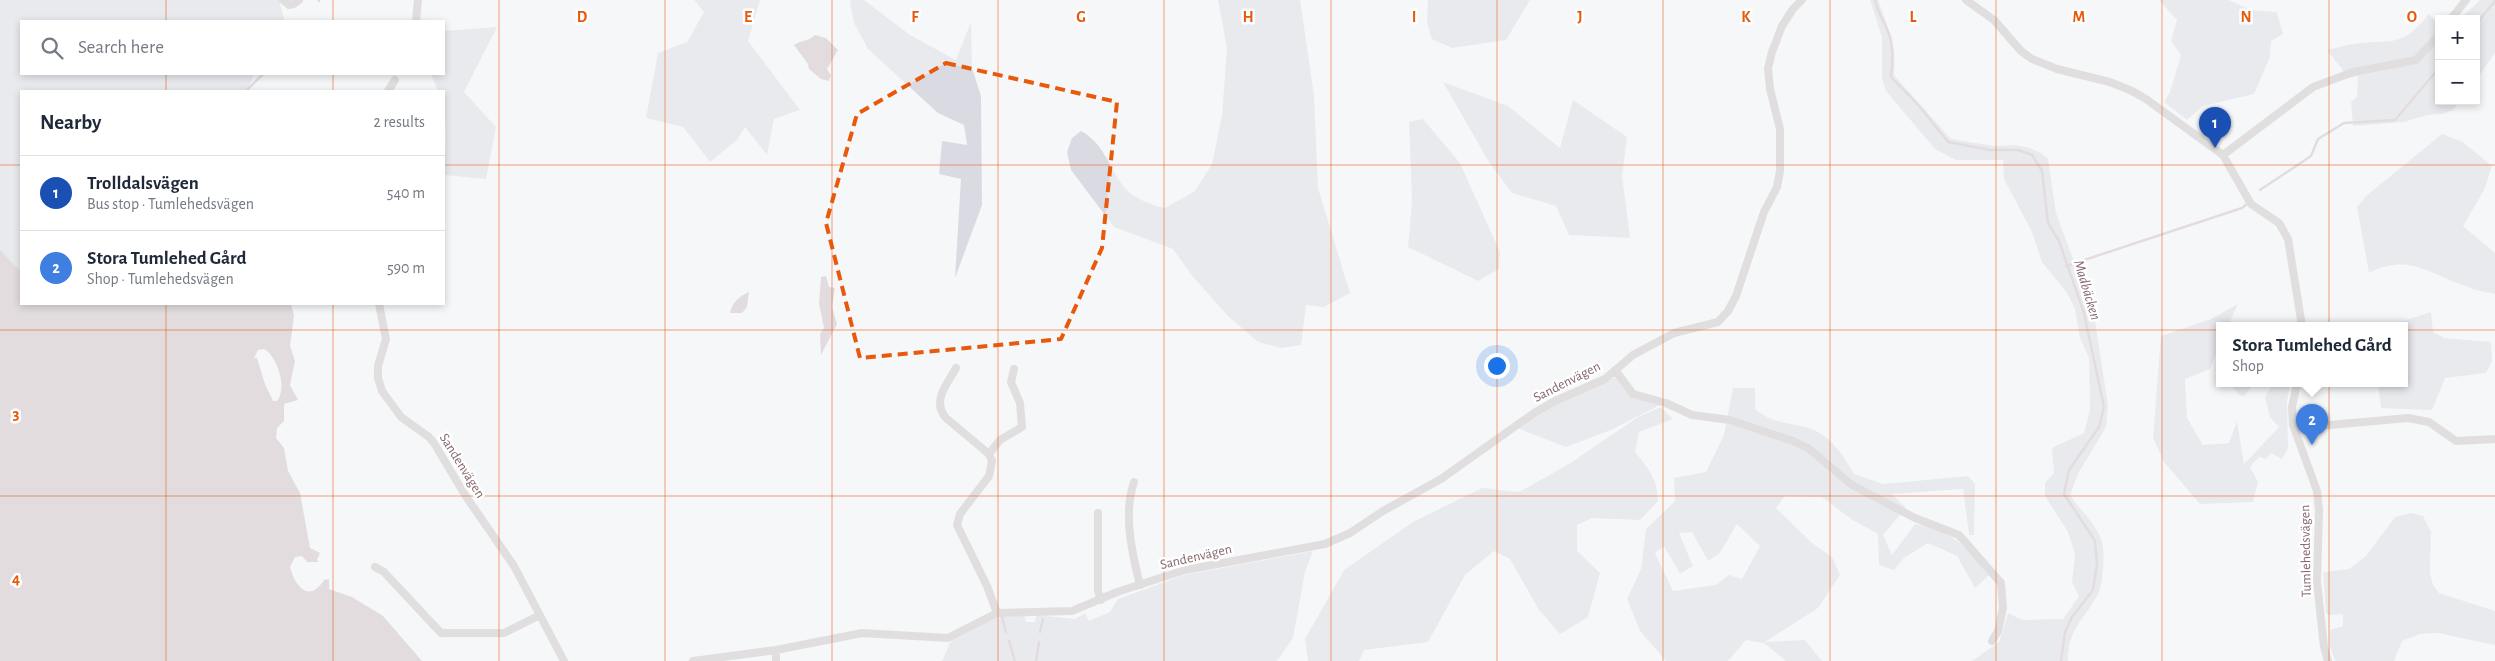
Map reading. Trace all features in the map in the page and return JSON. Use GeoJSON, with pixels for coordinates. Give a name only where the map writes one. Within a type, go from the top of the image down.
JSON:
{"type":"FeatureCollection","features":[{"type":"Feature","properties":{"kind":"street"},"geometry":{"type":"LineString","coordinates":[[283,0],[289,5],[299,0]]}},
{"type":"Feature","properties":{"kind":"street"},"geometry":{"type":"LineString","coordinates":[[416,20],[418,0]]}},
{"type":"Feature","properties":{"kind":"street","name":"Sandenvägen"},"geometry":{"type":"LineString","coordinates":[[694,661],[776,650],[862,633],[943,639],[960,633],[997,613],[1072,611],[1185,570],[1316,546],[1350,533],[1383,511],[1441,479],[1517,423],[1555,401],[1605,379],[1633,355],[1668,336],[1718,322],[1736,296],[1761,220],[1777,187],[1780,130],[1768,80],[1772,52],[1786,18],[1802,0]]}},
{"type":"Feature","properties":{"kind":"street"},"geometry":{"type":"LineString","coordinates":[[1966,0],[1994,20],[2021,51],[2032,59],[2057,69],[2110,82],[2132,91],[2146,99],[2223,155],[2251,204],[2278,223],[2288,239],[2301,322]]}},
{"type":"Feature","properties":{"kind":"street"},"geometry":{"type":"LineString","coordinates":[[2454,15],[2466,0]]}},
{"type":"Feature","properties":{"kind":"street"},"geometry":{"type":"LineString","coordinates":[[2223,155],[2313,87],[2353,72],[2416,60],[2435,39]]}},
{"type":"Feature","properties":{"kind":"street"},"geometry":{"type":"LineString","coordinates":[[389,90],[395,80]]}},
{"type":"Feature","properties":{"kind":"street","name":"Sandenvägen"},"geometry":{"type":"LineString","coordinates":[[379,305],[386,339],[378,366],[378,378],[382,391],[401,418],[430,436],[465,495],[514,566],[564,661]]}},
{"type":"Feature","properties":{"kind":"street"},"geometry":{"type":"LineString","coordinates":[[956,368],[942,392],[939,401],[940,410],[946,418],[989,454],[991,470],[985,482],[960,514],[957,525],[987,586],[997,613]]}},
{"type":"Feature","properties":{"kind":"street"},"geometry":{"type":"LineString","coordinates":[[989,454],[1000,440],[1022,427],[1020,403],[1011,382],[1014,369]]}},
{"type":"Feature","properties":{"kind":"street"},"geometry":{"type":"LineString","coordinates":[[1615,370],[1633,394],[1666,403],[1692,415],[1730,420],[1793,441],[1808,448],[1852,485],[1915,518],[1959,535],[2001,583],[2003,608],[1998,631],[1992,641]]}},
{"type":"Feature","properties":{"kind":"street","name":"Tumlehedsvägen"},"geometry":{"type":"LineString","coordinates":[[2296,387],[2292,406],[2293,425],[2317,491],[2317,582],[2324,647],[2328,661]]}},
{"type":"Feature","properties":{"kind":"street"},"geometry":{"type":"LineString","coordinates":[[2293,425],[2319,426],[2408,418],[2429,422],[2456,441],[2495,439]]}},
{"type":"Feature","properties":{"kind":"street"},"geometry":{"type":"LineString","coordinates":[[1134,482],[1128,508],[1135,563],[1140,585]]}},
{"type":"Feature","properties":{"kind":"street"},"geometry":{"type":"LineString","coordinates":[[1098,513],[1098,591],[1101,600]]}},
{"type":"Feature","properties":{"kind":"street"},"geometry":{"type":"LineString","coordinates":[[375,568],[384,572],[441,633],[504,633],[540,615]]}},
{"type":"Feature","properties":{"kind":"street"},"geometry":{"type":"LineString","coordinates":[[776,650],[776,661]]}},
{"type":"Feature","properties":{"kind":"highlighted area"},"geometry":{"type":"Polygon","coordinates":[[[946,63],[1117,102],[1102,248],[1061,339],[860,358],[826,223],[857,114],[946,63]]]}},
{"type":"Feature","properties":{"kind":"shaded area"},"geometry":{"type":"Polygon","coordinates":[[[0,0],[279,0],[283,20],[20,20],[20,75],[254,75],[248,90],[20,90],[21,305],[0,570],[0,0]]]}},
{"type":"Feature","properties":{"kind":"shaded area"},"geometry":{"type":"Polygon","coordinates":[[[694,0],[760,0],[748,41],[800,110],[774,119],[767,155],[745,127],[737,140],[710,162],[683,127],[646,118],[658,53],[687,42],[704,12],[694,0]]]}},
{"type":"Feature","properties":{"kind":"shaded area"},"geometry":{"type":"Polygon","coordinates":[[[851,0],[864,0],[910,35],[956,60],[971,22],[972,68],[981,96],[982,205],[955,278],[961,179],[939,174],[942,141],[967,145],[964,125],[938,113],[868,49],[854,23],[850,4],[851,0]]]}},
{"type":"Feature","properties":{"kind":"shaded area"},"geometry":{"type":"Polygon","coordinates":[[[1218,0],[1300,0],[1314,95],[1318,188],[1350,293],[1324,307],[1306,305],[1301,345],[1282,348],[1258,342],[1228,316],[1193,277],[1173,249],[1114,227],[1071,170],[1067,152],[1072,138],[1081,131],[1089,136],[1100,148],[1125,188],[1141,200],[1165,208],[1195,191],[1212,164],[1222,115],[1227,48],[1218,0]]]}},
{"type":"Feature","properties":{"kind":"shaded area"},"geometry":{"type":"Polygon","coordinates":[[[1428,0],[1530,0],[1506,40],[1452,48],[1432,39],[1427,23],[1428,0]]]}},
{"type":"Feature","properties":{"kind":"shaded area"},"geometry":{"type":"Polygon","coordinates":[[[1870,0],[1878,0],[1888,28],[1893,45],[1894,75],[1951,139],[1994,146],[2015,145],[2030,148],[2048,159],[2056,213],[2094,315],[2108,405],[2106,427],[2078,474],[2070,495],[2099,535],[2103,546],[2103,559],[2102,582],[2099,592],[2074,631],[2068,661],[1972,661],[1999,642],[2008,613],[2022,620],[2063,619],[2079,596],[2072,582],[2075,555],[2068,532],[2045,496],[2045,483],[2054,473],[2052,448],[2084,433],[2090,410],[2089,358],[2080,338],[2075,309],[2067,293],[2042,262],[2032,232],[2004,179],[2003,160],[1956,160],[1935,149],[1886,91],[1882,79],[1882,37],[1870,0]]]}},
{"type":"Feature","properties":{"kind":"shaded area"},"geometry":{"type":"Polygon","coordinates":[[[2159,0],[2229,0],[2251,10],[2277,12],[2283,34],[2271,41],[2270,57],[2254,94],[2203,106],[2187,120],[2164,102],[2170,92],[2181,55],[2171,41],[2177,20],[2159,0]]]}},
{"type":"Feature","properties":{"kind":"shaded area"},"geometry":{"type":"Polygon","coordinates":[[[2480,0],[2495,0],[2495,53],[2480,74],[2480,15],[2464,15],[2480,0]]]}},
{"type":"Feature","properties":{"kind":"shaded area"},"geometry":{"type":"Polygon","coordinates":[[[2429,14],[2435,21],[2435,105],[2457,105],[2453,110],[2443,114],[2427,115],[2404,122],[2353,126],[2351,102],[2357,97],[2358,76],[2349,78],[2327,50],[2351,44],[2403,38],[2429,14]]]}},
{"type":"Feature","properties":{"kind":"shaded area"},"geometry":{"type":"Polygon","coordinates":[[[497,27],[464,92],[496,127],[486,179],[445,175],[445,90],[438,90],[431,75],[445,75],[445,31],[497,27]]]}},
{"type":"Feature","properties":{"kind":"shaded area"},"geometry":{"type":"Polygon","coordinates":[[[815,35],[826,38],[838,50],[827,69],[831,75],[829,81],[821,79],[809,69],[808,64],[794,45],[815,35]]]}},
{"type":"Feature","properties":{"kind":"shaded area"},"geometry":{"type":"Polygon","coordinates":[[[1443,82],[1508,106],[1560,148],[1573,100],[1627,137],[1622,176],[1630,238],[1569,235],[1556,206],[1512,193],[1489,162],[1443,82]]]}},
{"type":"Feature","properties":{"kind":"shaded area"},"geometry":{"type":"Polygon","coordinates":[[[1423,119],[1460,163],[1500,252],[1499,269],[1478,281],[1408,247],[1412,200],[1409,122],[1423,119]]]}},
{"type":"Feature","properties":{"kind":"shaded area"},"geometry":{"type":"Polygon","coordinates":[[[2442,134],[2463,142],[2492,166],[2484,190],[2463,226],[2495,253],[2495,294],[2472,289],[2429,271],[2407,265],[2383,267],[2369,273],[2357,207],[2366,196],[2442,134]]]}},
{"type":"Feature","properties":{"kind":"shaded area"},"geometry":{"type":"Polygon","coordinates":[[[0,250],[20,271],[20,305],[291,305],[294,316],[290,346],[295,361],[290,385],[298,400],[284,404],[284,421],[277,428],[276,438],[284,448],[288,471],[300,493],[310,548],[320,553],[317,560],[319,562],[307,562],[302,556],[295,557],[290,567],[292,574],[299,586],[303,590],[308,591],[313,591],[324,580],[329,579],[329,589],[352,597],[383,616],[422,661],[0,661],[0,250]],[[264,349],[258,350],[254,358],[257,358],[265,384],[273,401],[277,401],[280,395],[281,381],[280,373],[273,358],[264,349]]]}},
{"type":"Feature","properties":{"kind":"shaded area"},"geometry":{"type":"Polygon","coordinates":[[[826,276],[829,287],[835,288],[832,307],[837,324],[821,355],[820,334],[824,328],[819,304],[821,277],[826,276]]]}},
{"type":"Feature","properties":{"kind":"shaded area"},"geometry":{"type":"Polygon","coordinates":[[[749,292],[747,307],[742,313],[730,313],[736,300],[749,292]]]}},
{"type":"Feature","properties":{"kind":"shaded area"},"geometry":{"type":"Polygon","coordinates":[[[2238,304],[2230,322],[2216,322],[2216,354],[2210,369],[2185,379],[2187,418],[2203,445],[2229,443],[2237,421],[2244,464],[2279,427],[2270,417],[2265,397],[2271,387],[2290,387],[2287,402],[2288,448],[2282,459],[2271,453],[2266,459],[2259,457],[2250,467],[2258,482],[2253,502],[2200,504],[2164,462],[2153,438],[2161,336],[2211,319],[2238,304]]]}},
{"type":"Feature","properties":{"kind":"shaded area"},"geometry":{"type":"Polygon","coordinates":[[[2431,312],[2433,332],[2444,338],[2491,342],[2492,361],[2486,373],[2445,378],[2432,410],[2381,408],[2378,387],[2408,387],[2408,322],[2400,322],[2431,312]]]}},
{"type":"Feature","properties":{"kind":"shaded area"},"geometry":{"type":"Polygon","coordinates":[[[1612,378],[1617,378],[1633,397],[1660,405],[1611,430],[1566,447],[1517,428],[1558,402],[1612,378]]]}},
{"type":"Feature","properties":{"kind":"shaded area"},"geometry":{"type":"Polygon","coordinates":[[[2232,387],[2251,387],[2245,396],[2239,395],[2232,387]]]}},
{"type":"Feature","properties":{"kind":"shaded area"},"geometry":{"type":"Polygon","coordinates":[[[1733,388],[1755,388],[1755,409],[1777,421],[1808,428],[1822,434],[1838,449],[1854,474],[1883,484],[1968,476],[1975,484],[1974,535],[1969,535],[1963,489],[1892,494],[1906,508],[1883,535],[1892,555],[1915,524],[1939,531],[1957,541],[1990,574],[1975,588],[1957,556],[1928,543],[1904,558],[1894,570],[1879,565],[1878,534],[1851,519],[1822,497],[1785,496],[1776,508],[1812,543],[1832,557],[1840,575],[1818,608],[1765,642],[1805,640],[1822,661],[1786,661],[1764,643],[1746,640],[1728,661],[1666,661],[1640,631],[1627,599],[1641,569],[1646,529],[1675,501],[1674,478],[1706,472],[1724,435],[1733,388]],[[1737,524],[1720,553],[1708,561],[1692,532],[1679,533],[1693,566],[1680,574],[1664,546],[1655,553],[1673,591],[1716,585],[1729,575],[1742,579],[1760,546],[1737,524]]]}},
{"type":"Feature","properties":{"kind":"shaded area"},"geometry":{"type":"Polygon","coordinates":[[[1661,407],[1673,419],[1639,432],[1635,452],[1654,480],[1658,501],[1640,520],[1592,518],[1577,525],[1577,551],[1600,573],[1588,617],[1560,634],[1539,610],[1510,559],[1494,551],[1465,575],[1428,642],[1364,650],[1359,661],[1308,661],[1305,639],[1344,570],[1413,522],[1482,488],[1519,492],[1569,464],[1638,417],[1661,407]]]}},
{"type":"Feature","properties":{"kind":"shaded area"},"geometry":{"type":"Polygon","coordinates":[[[2411,513],[2423,516],[2431,532],[2430,573],[2433,585],[2439,593],[2495,611],[2495,645],[2438,633],[2420,634],[2402,641],[2394,661],[2335,661],[2330,646],[2330,630],[2343,626],[2343,614],[2328,615],[2326,613],[2323,572],[2349,569],[2366,556],[2395,517],[2411,513]]]}},
{"type":"Feature","properties":{"kind":"shaded area"},"geometry":{"type":"Polygon","coordinates":[[[1313,551],[1305,572],[1293,638],[1277,661],[942,661],[950,643],[993,618],[1024,615],[1026,622],[1035,622],[1036,615],[1075,619],[1085,613],[1089,621],[1110,612],[1118,599],[1184,575],[1313,551]]]}},
{"type":"Feature","properties":{"kind":"waterway","name":"Madbäcken"},"geometry":{"type":"LineString","coordinates":[[1875,0],[1891,42],[1891,77],[1920,107],[1948,142],[1990,150],[2018,150],[2032,155],[2042,171],[2048,223],[2059,241],[2084,313],[2104,407],[2099,427],[2069,470],[2064,494],[2095,541],[2097,564],[2093,590],[2072,617],[2065,632],[2061,661]]}},
{"type":"Feature","properties":{"kind":"waterway"},"geometry":{"type":"LineString","coordinates":[[2480,19],[2495,1]]}},
{"type":"Feature","properties":{"kind":"waterway"},"geometry":{"type":"LineString","coordinates":[[2260,190],[2311,156],[2318,139],[2344,123],[2395,120],[2435,73]]}},
{"type":"Feature","properties":{"kind":"waterway"},"geometry":{"type":"LineString","coordinates":[[247,90],[262,75]]}},
{"type":"Feature","properties":{"kind":"waterway"},"geometry":{"type":"LineString","coordinates":[[2066,266],[2242,208],[2248,203]]}},
{"type":"Feature","properties":{"kind":"waterway"},"geometry":{"type":"LineString","coordinates":[[1002,617],[1006,632]]}},
{"type":"Feature","properties":{"kind":"waterway"},"geometry":{"type":"LineString","coordinates":[[1040,632],[1043,619]]}},
{"type":"Feature","properties":{"kind":"waterway"},"geometry":{"type":"LineString","coordinates":[[1009,641],[1015,661]]}},
{"type":"Feature","properties":{"kind":"waterway"},"geometry":{"type":"LineString","coordinates":[[1036,661],[1039,642]]}},
{"type":"Feature","properties":{"kind":"place","name":"Trolldalsvägen"},"geometry":{"type":"Point","coordinates":[2215,148]}},
{"type":"Feature","properties":{"kind":"place","name":"Stora Tumlehed Gård"},"geometry":{"type":"Point","coordinates":[2312,445]}}]}
